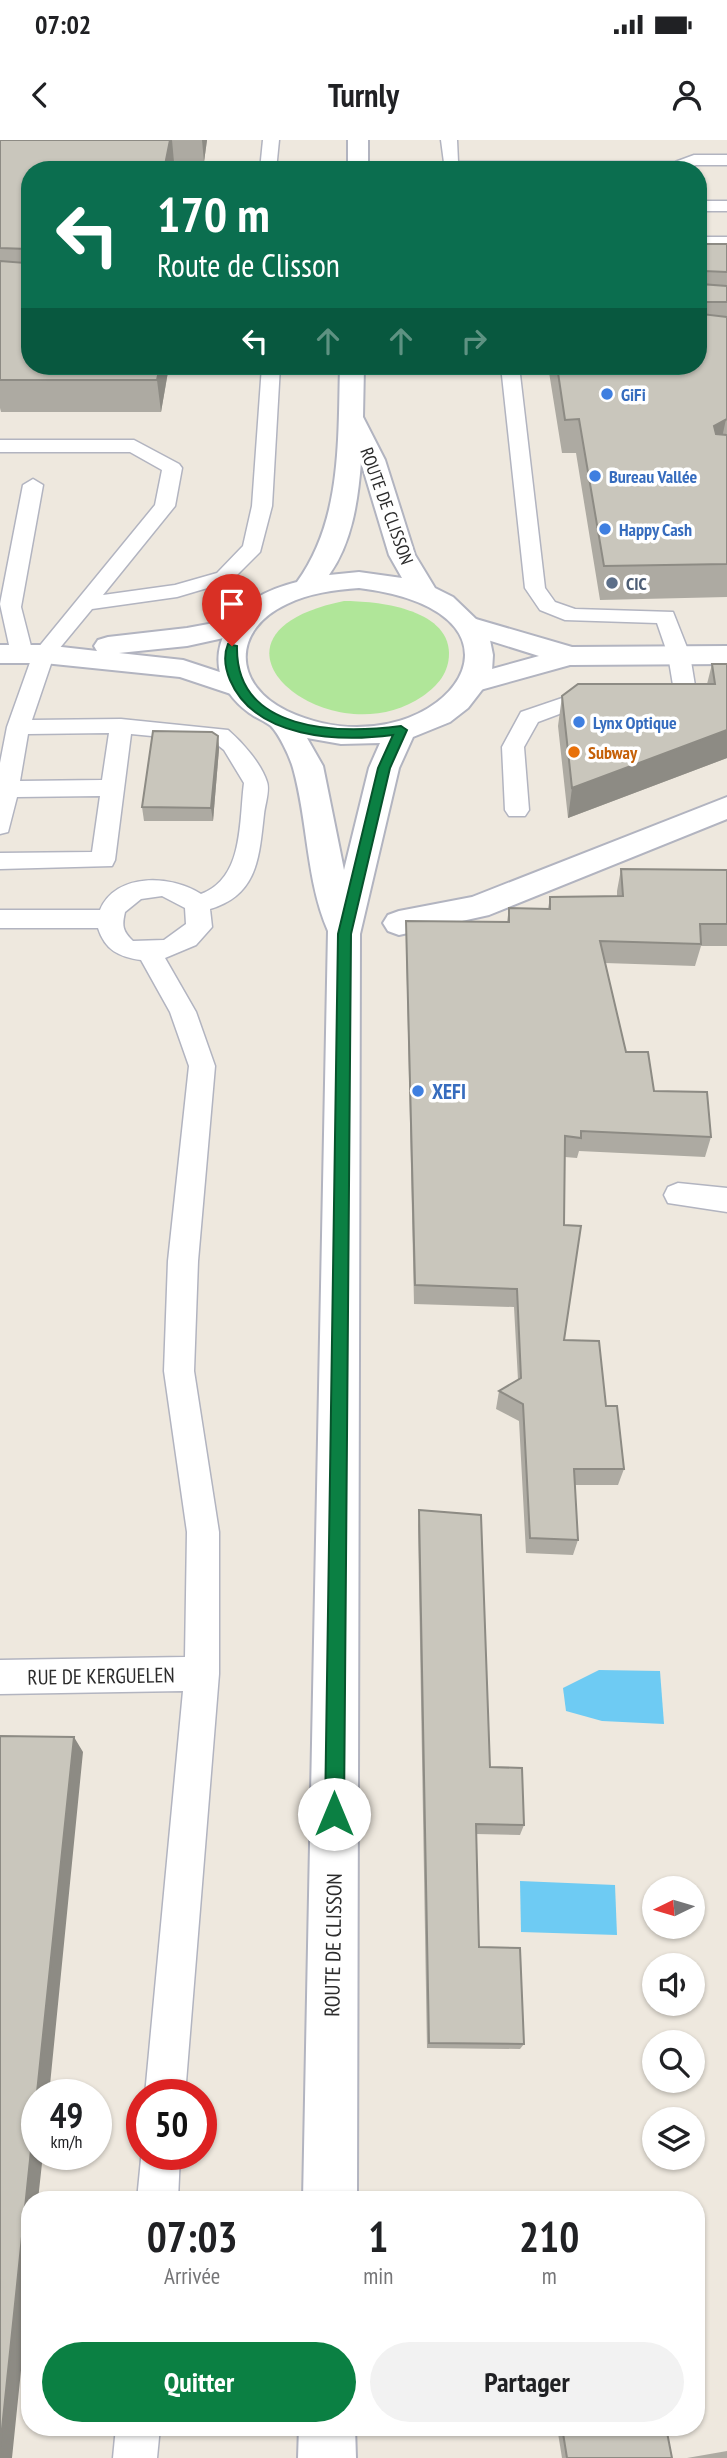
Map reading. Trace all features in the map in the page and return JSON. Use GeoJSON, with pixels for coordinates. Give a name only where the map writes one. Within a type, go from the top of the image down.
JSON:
{"type":"FeatureCollection","features":[{"type":"Feature","properties":{"kind":"main road"},"geometry":{"type":"LineString","coordinates":[[358,140],[358,161]]}},
{"type":"Feature","properties":{"kind":"main road","name":"ROUTE DE CLISSON"},"geometry":{"type":"LineString","coordinates":[[307,587],[318,574],[339,533],[351,417],[352,375]]}},
{"type":"Feature","properties":{"kind":"main road","name":"ROUTE DE CLISSON"},"geometry":{"type":"LineString","coordinates":[[351,417],[373,460],[402,555],[425,594]]}},
{"type":"Feature","properties":{"kind":"main road","name":"ROUTE DE CLISSON"},"geometry":{"type":"LineString","coordinates":[[241,626],[279,596],[307,587],[359,580],[394,584],[425,594],[450,608],[469,625]]}},
{"type":"Feature","properties":{"kind":"main road"},"geometry":{"type":"LineString","coordinates":[[469,625],[570,656]]}},
{"type":"Feature","properties":{"kind":"main road"},"geometry":{"type":"LineString","coordinates":[[469,625],[478,644],[480,664],[473,683]]}},
{"type":"Feature","properties":{"kind":"main road"},"geometry":{"type":"LineString","coordinates":[[22,654],[187,637],[241,626]]}},
{"type":"Feature","properties":{"kind":"main road"},"geometry":{"type":"LineString","coordinates":[[240,688],[231,667],[232,646],[241,626]]}},
{"type":"Feature","properties":{"kind":"main road"},"geometry":{"type":"LineString","coordinates":[[22,654],[183,669],[240,688]]}},
{"type":"Feature","properties":{"kind":"main road"},"geometry":{"type":"LineString","coordinates":[[473,683],[570,656],[727,655]]}},
{"type":"Feature","properties":{"kind":"main road","name":"ROUTE DE CLISSON"},"geometry":{"type":"LineString","coordinates":[[240,688],[257,707],[283,722],[318,732],[358,736],[401,730],[440,714],[457,703],[473,683]]}},
{"type":"Feature","properties":{"kind":"main road","name":"ROUTE DE CLISSON"},"geometry":{"type":"LineString","coordinates":[[283,722],[308,766],[325,858],[344,934]]}},
{"type":"Feature","properties":{"kind":"main road","name":"ROUTE DE CLISSON"},"geometry":{"type":"LineString","coordinates":[[330,2191],[344,934],[384,768],[401,730]]}},
{"type":"Feature","properties":{"kind":"main road"},"geometry":{"type":"LineString","coordinates":[[399,923],[478,907],[727,807]]}},
{"type":"Feature","properties":{"kind":"main road"},"geometry":{"type":"LineString","coordinates":[[327,2436],[327,2458]]}},
{"type":"Feature","properties":{"kind":"lane"},"geometry":{"type":"LineString","coordinates":[[269,161],[271,140]]}},
{"type":"Feature","properties":{"kind":"lane"},"geometry":{"type":"LineString","coordinates":[[449,140],[451,161]]}},
{"type":"Feature","properties":{"kind":"lane"},"geometry":{"type":"LineString","coordinates":[[684,161],[696,151],[727,160]]}},
{"type":"Feature","properties":{"kind":"lane"},"geometry":{"type":"LineString","coordinates":[[707,206],[727,206]]}},
{"type":"Feature","properties":{"kind":"lane"},"geometry":{"type":"LineString","coordinates":[[707,242],[727,242]]}},
{"type":"Feature","properties":{"kind":"lane"},"geometry":{"type":"LineString","coordinates":[[84,604],[177,591],[224,577],[253,548],[262,506],[270,375]]}},
{"type":"Feature","properties":{"kind":"lane"},"geometry":{"type":"LineString","coordinates":[[511,375],[535,588],[547,606],[573,615],[664,617],[679,655],[686,698],[568,703],[529,717],[513,747],[517,810]]}},
{"type":"Feature","properties":{"kind":"lane"},"geometry":{"type":"LineString","coordinates":[[0,446],[134,446],[172,468],[165,506],[84,604],[22,654]]}},
{"type":"Feature","properties":{"kind":"lane"},"geometry":{"type":"LineString","coordinates":[[0,826],[18,727],[27,703],[22,654],[5,607],[33,485]]}},
{"type":"Feature","properties":{"kind":"lane"},"geometry":{"type":"LineString","coordinates":[[0,703],[27,703]]}},
{"type":"Feature","properties":{"kind":"lane"},"geometry":{"type":"LineString","coordinates":[[18,727],[121,726],[220,736],[232,745],[256,783],[239,879],[220,898],[197,904],[177,890],[162,887],[139,891],[121,899],[109,919],[115,939],[136,951],[166,951],[192,937],[199,927],[197,904]]}},
{"type":"Feature","properties":{"kind":"lane"},"geometry":{"type":"LineString","coordinates":[[121,726],[103,860],[115,875],[139,891]]}},
{"type":"Feature","properties":{"kind":"lane"},"geometry":{"type":"LineString","coordinates":[[7,789],[113,788]]}},
{"type":"Feature","properties":{"kind":"lane"},"geometry":{"type":"LineString","coordinates":[[0,861],[103,860]]}},
{"type":"Feature","properties":{"kind":"lane"},"geometry":{"type":"LineString","coordinates":[[0,919],[109,919]]}},
{"type":"Feature","properties":{"kind":"lane"},"geometry":{"type":"LineString","coordinates":[[150,953],[183,1012],[202,1066],[183,1261],[179,1371],[203,1532],[202,1674],[166,2079]]}},
{"type":"Feature","properties":{"kind":"lane"},"geometry":{"type":"LineString","coordinates":[[678,1195],[727,1200]]}},
{"type":"Feature","properties":{"kind":"lane","name":"RUE DE KERGUELEN"},"geometry":{"type":"LineString","coordinates":[[0,1677],[202,1674]]}},
{"type":"Feature","properties":{"kind":"lane"},"geometry":{"type":"LineString","coordinates":[[157,2191],[159,2170]]}},
{"type":"Feature","properties":{"kind":"lane"},"geometry":{"type":"LineString","coordinates":[[135,2458],[137,2436]]}},
{"type":"Feature","properties":{"kind":"green space"},"geometry":{"type":"Polygon","coordinates":[[[344,601],[374,603],[408,610],[437,626],[446,638],[449,653],[447,667],[438,683],[423,696],[386,712],[348,713],[313,703],[286,686],[271,663],[273,639],[296,618],[344,601]]]}},
{"type":"Feature","properties":{"kind":"water"},"geometry":{"type":"Polygon","coordinates":[[[599,1670],[660,1671],[664,1724],[602,1721],[566,1711],[563,1688],[599,1670]]]}},
{"type":"Feature","properties":{"kind":"water"},"geometry":{"type":"Polygon","coordinates":[[[520,1881],[615,1885],[617,1935],[521,1932],[520,1881]]]}},
{"type":"Feature","properties":{"kind":"building"},"geometry":{"type":"Polygon","coordinates":[[[0,140],[170,140],[166,161],[21,161],[21,249],[0,248],[0,140]]]}},
{"type":"Feature","properties":{"kind":"building"},"geometry":{"type":"Polygon","coordinates":[[[707,244],[727,244],[727,272],[707,271],[707,244]]]}},
{"type":"Feature","properties":{"kind":"building"},"geometry":{"type":"Polygon","coordinates":[[[0,261],[21,263],[21,375],[158,375],[157,380],[0,380],[0,261]]]}},
{"type":"Feature","properties":{"kind":"building"},"geometry":{"type":"Polygon","coordinates":[[[707,284],[727,286],[727,302],[707,302],[707,284]]]}},
{"type":"Feature","properties":{"kind":"building"},"geometry":{"type":"Polygon","coordinates":[[[707,315],[727,317],[727,419],[714,426],[716,434],[727,435],[727,564],[604,566],[579,419],[565,420],[558,375],[707,375],[707,315]]]}},
{"type":"Feature","properties":{"kind":"building"},"geometry":{"type":"Polygon","coordinates":[[[712,664],[727,664],[727,730],[572,788],[562,696],[578,684],[715,684],[712,664]]]}},
{"type":"Feature","properties":{"kind":"building"},"geometry":{"type":"Polygon","coordinates":[[[153,731],[212,732],[218,736],[211,808],[142,807],[153,731]]]}},
{"type":"Feature","properties":{"kind":"building"},"geometry":{"type":"Polygon","coordinates":[[[621,869],[727,870],[727,924],[700,924],[701,944],[600,941],[626,1052],[648,1052],[654,1091],[707,1092],[711,1137],[581,1131],[581,1138],[565,1136],[564,1225],[581,1226],[564,1340],[599,1341],[606,1406],[617,1406],[624,1469],[574,1469],[578,1540],[530,1538],[523,1404],[499,1391],[521,1378],[517,1289],[415,1285],[406,921],[509,922],[509,908],[550,909],[550,897],[623,896],[621,869]]]}},
{"type":"Feature","properties":{"kind":"building"},"geometry":{"type":"Polygon","coordinates":[[[419,1510],[481,1515],[490,1767],[522,1768],[524,1825],[476,1824],[479,1947],[520,1948],[524,2044],[429,2043],[419,1510]]]}},
{"type":"Feature","properties":{"kind":"building"},"geometry":{"type":"Polygon","coordinates":[[[0,1736],[74,1737],[38,2079],[21,2079],[21,2170],[29,2170],[27,2191],[21,2191],[21,2246],[0,2448],[0,1736]]]}},
{"type":"Feature","properties":{"kind":"building"},"geometry":{"type":"Polygon","coordinates":[[[563,2436],[668,2436],[672,2458],[567,2458],[563,2436]]]}},
{"type":"Feature","properties":{"kind":"place","name":"GiFi"},"geometry":{"type":"Point","coordinates":[607,394]}},
{"type":"Feature","properties":{"kind":"place","name":"Bureau Vallée"},"geometry":{"type":"Point","coordinates":[595,476]}},
{"type":"Feature","properties":{"kind":"place","name":"Happy Cash"},"geometry":{"type":"Point","coordinates":[605,529]}},
{"type":"Feature","properties":{"kind":"place","name":"CIC"},"geometry":{"type":"Point","coordinates":[612,583]}},
{"type":"Feature","properties":{"kind":"place","name":"Lynx Optique"},"geometry":{"type":"Point","coordinates":[579,722]}},
{"type":"Feature","properties":{"kind":"place","name":"Subway"},"geometry":{"type":"Point","coordinates":[574,752]}},
{"type":"Feature","properties":{"kind":"place","name":"XEFI"},"geometry":{"type":"Point","coordinates":[418,1091]}},
{"type":"Feature","properties":{"kind":"route"},"geometry":{"type":"LineString","coordinates":[[232,646],[231,667],[240,688],[257,707],[283,722],[318,732],[358,736],[401,730],[384,768],[344,934],[334,1814]]}}]}
